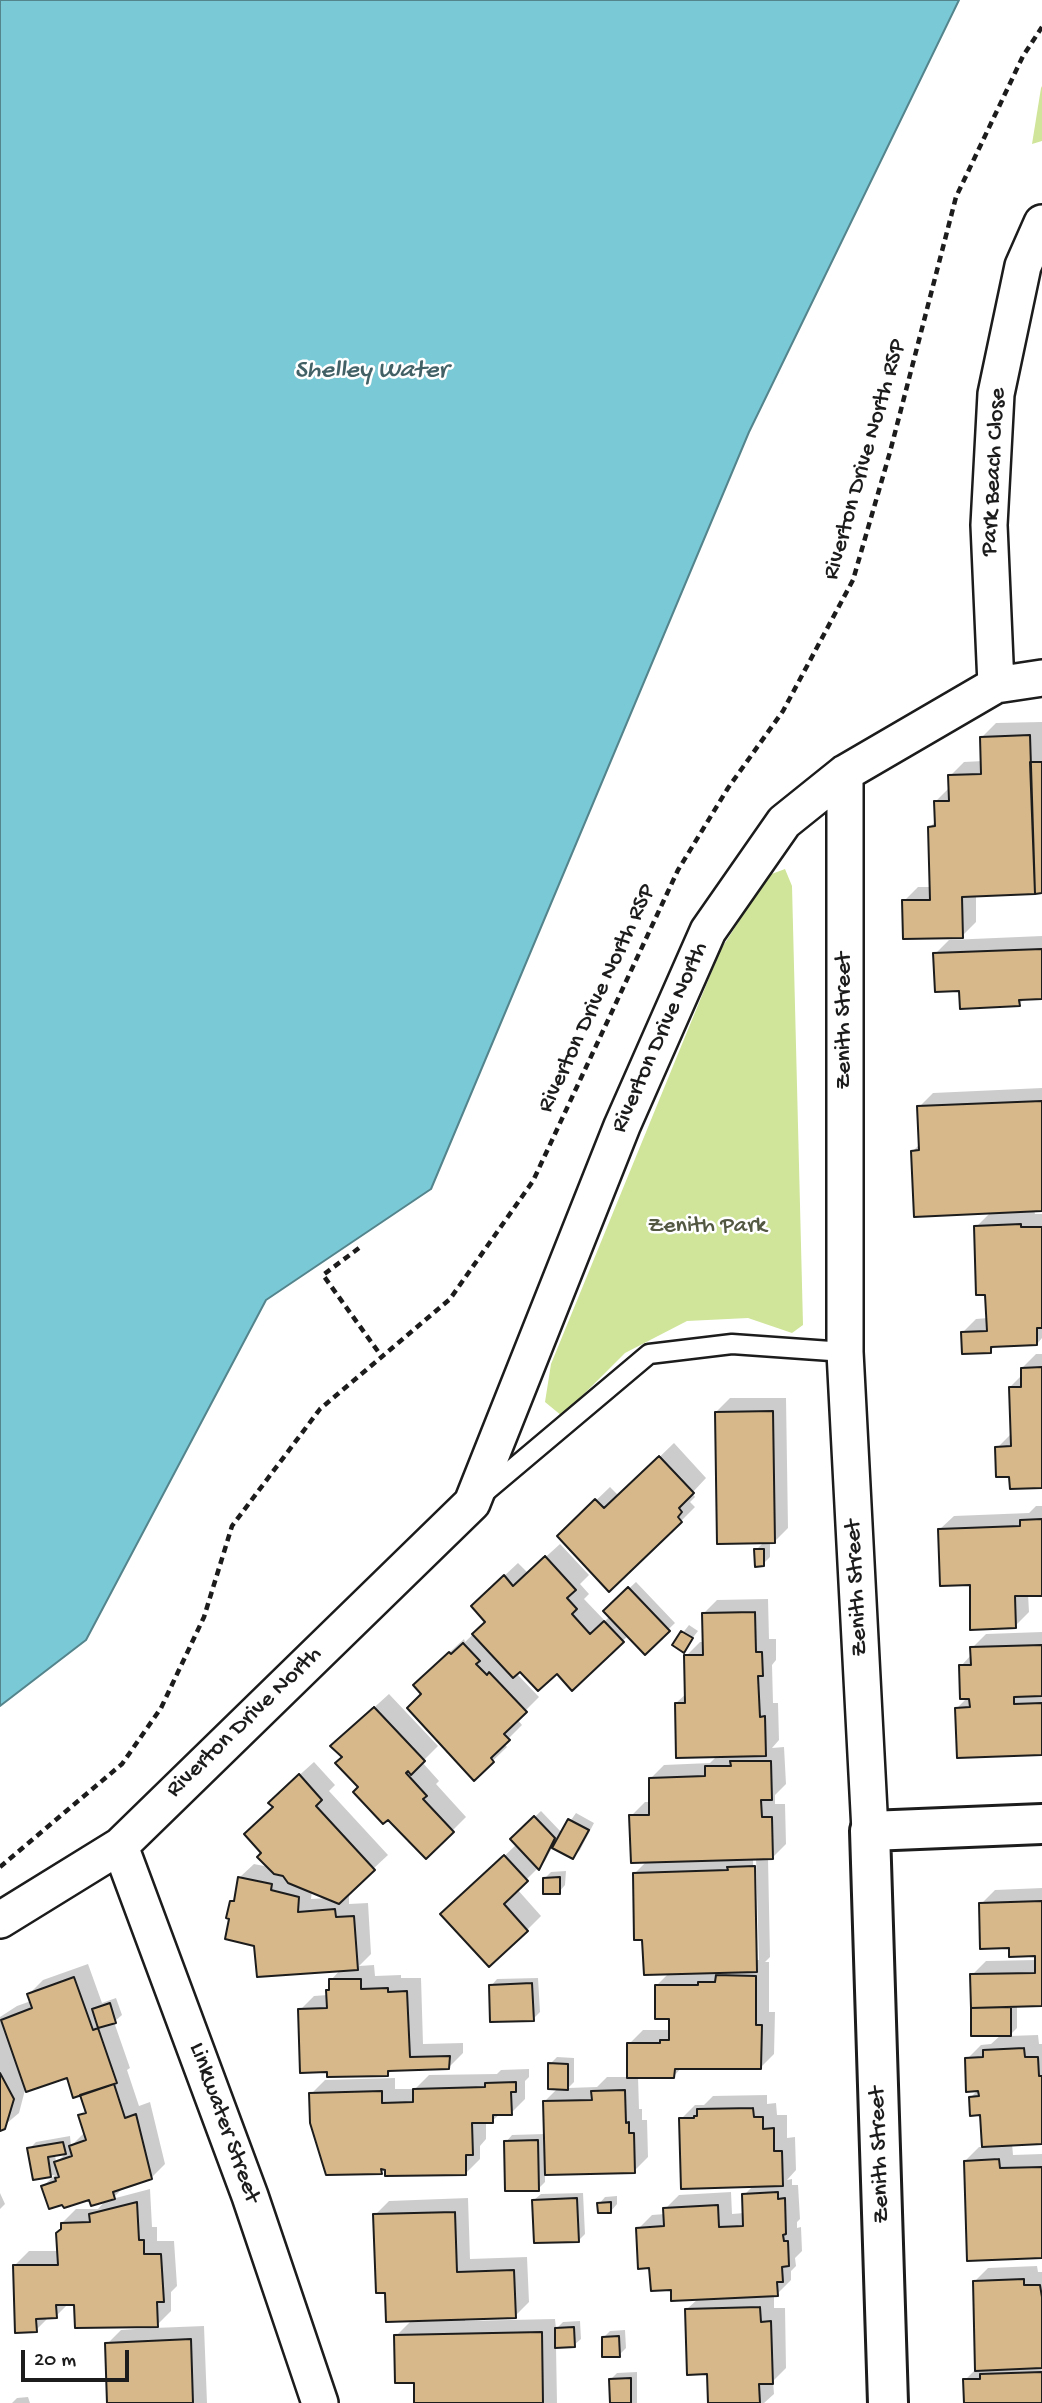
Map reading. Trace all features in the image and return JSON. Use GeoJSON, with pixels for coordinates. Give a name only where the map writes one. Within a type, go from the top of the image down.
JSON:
{"type":"FeatureCollection","features":[{"type":"Feature","properties":{"kind":"street","name":"Park Beach Close"},"geometry":{"type":"LineString","coordinates":[[996,685],[989,525],[996,394],[1023,266],[1042,223]]}},
{"type":"Feature","properties":{"kind":"street"},"geometry":{"type":"LineString","coordinates":[[996,685],[1042,678]]}},
{"type":"Feature","properties":{"kind":"street","name":"Riverton Drive North"},"geometry":{"type":"LineString","coordinates":[[0,1920],[120,1846],[472,1503],[622,1126],[708,931],[784,822],[845,773],[996,685]]}},
{"type":"Feature","properties":{"kind":"street","name":"Zenith Street"},"geometry":{"type":"LineString","coordinates":[[845,773],[845,1352],[870,1831],[888,2403]]}},
{"type":"Feature","properties":{"kind":"street"},"geometry":{"type":"LineString","coordinates":[[870,1831],[1042,1824]]}},
{"type":"Feature","properties":{"kind":"street","name":"Linkwater Street"},"geometry":{"type":"LineString","coordinates":[[120,1846],[250,2196],[320,2403]]}},
{"type":"Feature","properties":{"kind":"lane","name":"Riverton Drive North"},"geometry":{"type":"LineString","coordinates":[[472,1503],[649,1354],[732,1344],[845,1352]]}},
{"type":"Feature","properties":{"kind":"path","name":"Riverton Drive North RSP"},"geometry":{"type":"LineString","coordinates":[[0,1867],[121,1764],[161,1708],[204,1617],[233,1526],[320,1409],[450,1299],[533,1181],[678,870],[728,788],[783,711],[853,580],[890,452],[956,197],[1023,56],[1042,27]]}},
{"type":"Feature","properties":{"kind":"path"},"geometry":{"type":"LineString","coordinates":[[359,1248],[323,1275],[382,1357]]}},
{"type":"Feature","properties":{"kind":"green space"},"geometry":{"type":"Polygon","coordinates":[[[1042,86],[1042,141],[1032,144],[1041,88],[1042,86]]]}},
{"type":"Feature","properties":{"kind":"green space","name":"Zenith Park"},"geometry":{"type":"Polygon","coordinates":[[[785,869],[792,886],[803,1325],[792,1333],[748,1318],[687,1321],[625,1353],[562,1416],[545,1402],[551,1364],[721,949],[769,875],[785,869]]]}},
{"type":"Feature","properties":{"kind":"water","name":"Shelley Water"},"geometry":{"type":"Polygon","coordinates":[[[0,0],[959,0],[749,432],[431,1189],[266,1300],[86,1640],[0,1706],[0,0]]]}},
{"type":"Feature","properties":{"kind":"building"},"geometry":{"type":"Polygon","coordinates":[[[1030,735],[1035,894],[962,897],[963,938],[903,939],[902,900],[930,900],[928,827],[935,826],[934,801],[949,801],[948,775],[981,774],[980,737],[1030,735]]]}},
{"type":"Feature","properties":{"kind":"building"},"geometry":{"type":"Polygon","coordinates":[[[1030,762],[1042,762],[1042,893],[1035,894],[1030,762]]]}},
{"type":"Feature","properties":{"kind":"building"},"geometry":{"type":"Polygon","coordinates":[[[1042,949],[1042,999],[1019,1000],[1020,1006],[960,1009],[959,991],[935,992],[933,953],[1042,949]]]}},
{"type":"Feature","properties":{"kind":"building"},"geometry":{"type":"Polygon","coordinates":[[[1042,1101],[1042,1211],[914,1217],[911,1151],[919,1150],[917,1106],[1042,1101]]]}},
{"type":"Feature","properties":{"kind":"building"},"geometry":{"type":"Polygon","coordinates":[[[1021,1224],[1021,1227],[1042,1227],[1042,1328],[1037,1328],[1037,1345],[991,1347],[991,1353],[962,1354],[961,1332],[987,1331],[985,1295],[976,1295],[974,1226],[1021,1224]]]}},
{"type":"Feature","properties":{"kind":"building"},"geometry":{"type":"Polygon","coordinates":[[[1042,1367],[1042,1488],[1010,1489],[1009,1477],[996,1477],[995,1447],[1011,1446],[1009,1387],[1021,1387],[1021,1368],[1042,1367]]]}},
{"type":"Feature","properties":{"kind":"building"},"geometry":{"type":"Polygon","coordinates":[[[773,1411],[775,1543],[717,1544],[715,1412],[773,1411]]]}},
{"type":"Feature","properties":{"kind":"building"},"geometry":{"type":"Polygon","coordinates":[[[659,1456],[694,1493],[679,1508],[682,1512],[678,1517],[682,1522],[609,1592],[557,1536],[595,1499],[604,1508],[659,1456]]]}},
{"type":"Feature","properties":{"kind":"building"},"geometry":{"type":"Polygon","coordinates":[[[1042,1519],[1042,1596],[1015,1596],[1016,1628],[970,1630],[970,1585],[940,1586],[938,1529],[1020,1526],[1020,1520],[1042,1519]]]}},
{"type":"Feature","properties":{"kind":"building"},"geometry":{"type":"Polygon","coordinates":[[[754,1549],[764,1549],[764,1566],[755,1567],[754,1549]]]}},
{"type":"Feature","properties":{"kind":"building"},"geometry":{"type":"Polygon","coordinates":[[[545,1556],[576,1590],[567,1598],[577,1609],[572,1614],[590,1634],[604,1621],[624,1642],[572,1691],[557,1674],[538,1691],[520,1672],[513,1678],[472,1634],[485,1622],[471,1606],[504,1575],[513,1586],[545,1556]]]}},
{"type":"Feature","properties":{"kind":"building"},"geometry":{"type":"Polygon","coordinates":[[[628,1587],[670,1631],[645,1655],[603,1611],[628,1587]]]}},
{"type":"Feature","properties":{"kind":"building"},"geometry":{"type":"Polygon","coordinates":[[[755,1612],[756,1652],[762,1652],[763,1676],[758,1676],[760,1717],[765,1716],[766,1756],[676,1758],[675,1703],[685,1703],[684,1655],[703,1655],[702,1613],[755,1612]]]}},
{"type":"Feature","properties":{"kind":"building"},"geometry":{"type":"Polygon","coordinates":[[[681,1631],[693,1638],[684,1653],[672,1645],[681,1631]]]}},
{"type":"Feature","properties":{"kind":"building"},"geometry":{"type":"Polygon","coordinates":[[[463,1643],[480,1661],[476,1664],[487,1675],[489,1672],[527,1712],[504,1734],[510,1740],[491,1758],[494,1762],[474,1781],[407,1708],[421,1694],[413,1685],[449,1652],[451,1654],[463,1643]]]}},
{"type":"Feature","properties":{"kind":"building"},"geometry":{"type":"Polygon","coordinates":[[[1042,1645],[1042,1696],[1014,1697],[1014,1704],[1042,1703],[1042,1755],[957,1758],[955,1708],[970,1707],[969,1699],[960,1699],[959,1665],[971,1665],[970,1647],[1042,1645]]]}},
{"type":"Feature","properties":{"kind":"building"},"geometry":{"type":"Polygon","coordinates":[[[374,1707],[425,1761],[411,1775],[408,1771],[406,1773],[427,1796],[423,1799],[454,1832],[426,1859],[388,1820],[383,1824],[353,1792],[358,1787],[335,1763],[342,1757],[330,1746],[374,1707]]]}},
{"type":"Feature","properties":{"kind":"building"},"geometry":{"type":"Polygon","coordinates":[[[730,1761],[771,1761],[772,1800],[761,1800],[762,1817],[772,1817],[773,1859],[631,1863],[629,1815],[649,1815],[649,1778],[705,1776],[705,1766],[731,1766],[730,1761]]]}},
{"type":"Feature","properties":{"kind":"building"},"geometry":{"type":"Polygon","coordinates":[[[299,1774],[322,1800],[316,1806],[375,1870],[339,1904],[288,1883],[283,1876],[274,1874],[257,1857],[261,1853],[244,1834],[273,1807],[268,1803],[299,1774]]]}},
{"type":"Feature","properties":{"kind":"building"},"geometry":{"type":"Polygon","coordinates":[[[534,1816],[555,1838],[539,1870],[510,1839],[534,1816]]]}},
{"type":"Feature","properties":{"kind":"building"},"geometry":{"type":"Polygon","coordinates":[[[568,1819],[589,1830],[573,1859],[552,1848],[568,1819]]]}},
{"type":"Feature","properties":{"kind":"building"},"geometry":{"type":"Polygon","coordinates":[[[504,1855],[528,1881],[504,1904],[528,1931],[489,1967],[440,1914],[504,1855]]]}},
{"type":"Feature","properties":{"kind":"building"},"geometry":{"type":"Polygon","coordinates":[[[755,1866],[757,1972],[644,1975],[642,1940],[634,1940],[633,1873],[728,1870],[727,1867],[755,1866]]]}},
{"type":"Feature","properties":{"kind":"building"},"geometry":{"type":"Polygon","coordinates":[[[238,1877],[272,1884],[271,1890],[299,1897],[298,1912],[335,1909],[336,1917],[354,1916],[358,1970],[257,1977],[254,1946],[225,1939],[229,1919],[226,1918],[230,1901],[234,1901],[238,1877]]]}},
{"type":"Feature","properties":{"kind":"building"},"geometry":{"type":"Polygon","coordinates":[[[560,1877],[560,1894],[543,1894],[543,1878],[560,1877]]]}},
{"type":"Feature","properties":{"kind":"building"},"geometry":{"type":"Polygon","coordinates":[[[1042,1901],[1042,2006],[971,2008],[970,1974],[1035,1973],[1035,1956],[1009,1957],[1009,1948],[980,1949],[979,1903],[1042,1901]]]}},
{"type":"Feature","properties":{"kind":"building"},"geometry":{"type":"Polygon","coordinates":[[[716,1975],[756,1976],[756,2025],[762,2025],[761,2069],[675,2069],[674,2078],[627,2078],[627,2043],[660,2043],[660,2040],[669,2040],[669,2019],[655,2019],[655,1985],[698,1985],[698,1982],[715,1982],[716,1975]]]}},
{"type":"Feature","properties":{"kind":"building"},"geometry":{"type":"Polygon","coordinates":[[[74,1977],[93,2030],[98,2028],[117,2083],[73,2098],[67,2078],[26,2092],[1,2020],[32,2008],[27,1994],[74,1977]]]}},
{"type":"Feature","properties":{"kind":"building"},"geometry":{"type":"Polygon","coordinates":[[[329,1979],[361,1979],[361,1989],[388,1988],[388,1992],[407,1991],[410,2057],[450,2056],[449,2069],[388,2071],[388,2076],[327,2077],[327,2072],[300,2073],[298,2009],[327,2008],[326,1990],[329,1990],[329,1979]]]}},
{"type":"Feature","properties":{"kind":"building"},"geometry":{"type":"Polygon","coordinates":[[[532,1983],[534,2021],[490,2022],[489,1985],[532,1983]]]}},
{"type":"Feature","properties":{"kind":"building"},"geometry":{"type":"Polygon","coordinates":[[[110,2003],[116,2023],[98,2028],[92,2009],[110,2003]]]}},
{"type":"Feature","properties":{"kind":"building"},"geometry":{"type":"Polygon","coordinates":[[[1011,2007],[1011,2036],[971,2036],[971,2008],[1011,2007]]]}},
{"type":"Feature","properties":{"kind":"building"},"geometry":{"type":"Polygon","coordinates":[[[1024,2048],[1025,2057],[1038,2057],[1039,2076],[1042,2076],[1042,2144],[982,2147],[980,2115],[970,2116],[969,2097],[979,2096],[978,2091],[966,2092],[965,2058],[983,2057],[983,2050],[1024,2048]]]}},
{"type":"Feature","properties":{"kind":"building"},"geometry":{"type":"Polygon","coordinates":[[[548,2063],[568,2064],[568,2090],[548,2089],[548,2063]]]}},
{"type":"Feature","properties":{"kind":"building"},"geometry":{"type":"Polygon","coordinates":[[[0,2073],[14,2099],[5,2129],[0,2131],[0,2073]]]}},
{"type":"Feature","properties":{"kind":"building"},"geometry":{"type":"Polygon","coordinates":[[[516,2082],[516,2092],[511,2092],[512,2115],[493,2115],[493,2123],[472,2123],[473,2155],[466,2155],[466,2175],[385,2176],[385,2170],[381,2169],[382,2174],[326,2175],[310,2123],[309,2093],[382,2091],[382,2103],[413,2102],[413,2089],[485,2087],[485,2083],[516,2082]]]}},
{"type":"Feature","properties":{"kind":"building"},"geometry":{"type":"Polygon","coordinates":[[[114,2084],[125,2118],[136,2114],[152,2179],[113,2192],[115,2199],[91,2206],[89,2200],[64,2208],[62,2205],[49,2209],[41,2186],[56,2181],[55,2178],[59,2177],[54,2162],[72,2156],[69,2146],[86,2140],[78,2115],[86,2113],[80,2095],[114,2084]]]}},
{"type":"Feature","properties":{"kind":"building"},"geometry":{"type":"Polygon","coordinates":[[[625,2090],[626,2123],[629,2122],[629,2133],[634,2133],[635,2173],[545,2175],[543,2101],[592,2100],[591,2091],[625,2090]]]}},
{"type":"Feature","properties":{"kind":"building"},"geometry":{"type":"Polygon","coordinates":[[[753,2108],[754,2117],[763,2117],[763,2129],[774,2128],[774,2151],[782,2151],[783,2186],[681,2189],[679,2118],[694,2118],[697,2116],[697,2109],[753,2108]]]}},
{"type":"Feature","properties":{"kind":"building"},"geometry":{"type":"Polygon","coordinates":[[[538,2140],[539,2191],[505,2191],[504,2141],[538,2140]]]}},
{"type":"Feature","properties":{"kind":"building"},"geometry":{"type":"Polygon","coordinates":[[[63,2142],[66,2154],[48,2157],[51,2177],[33,2180],[27,2148],[63,2142]]]}},
{"type":"Feature","properties":{"kind":"building"},"geometry":{"type":"Polygon","coordinates":[[[999,2159],[1000,2168],[1042,2167],[1042,2258],[967,2261],[964,2161],[999,2159]]]}},
{"type":"Feature","properties":{"kind":"building"},"geometry":{"type":"Polygon","coordinates":[[[778,2192],[778,2199],[785,2198],[786,2234],[783,2235],[784,2241],[788,2241],[789,2266],[782,2267],[783,2282],[777,2282],[778,2296],[671,2301],[671,2290],[651,2291],[649,2268],[638,2269],[636,2228],[664,2226],[663,2208],[718,2205],[719,2227],[743,2226],[742,2194],[778,2192]]]}},
{"type":"Feature","properties":{"kind":"building"},"geometry":{"type":"Polygon","coordinates":[[[577,2198],[579,2242],[534,2243],[532,2200],[577,2198]]]}},
{"type":"Feature","properties":{"kind":"building"},"geometry":{"type":"Polygon","coordinates":[[[137,2202],[139,2240],[144,2240],[144,2254],[161,2254],[164,2302],[157,2302],[158,2327],[75,2328],[74,2305],[56,2305],[57,2318],[36,2319],[37,2332],[15,2333],[13,2265],[58,2265],[56,2233],[61,2229],[61,2223],[90,2222],[89,2214],[137,2202]]]}},
{"type":"Feature","properties":{"kind":"building"},"geometry":{"type":"Polygon","coordinates":[[[611,2202],[611,2213],[598,2213],[597,2203],[611,2202]]]}},
{"type":"Feature","properties":{"kind":"building"},"geometry":{"type":"Polygon","coordinates":[[[455,2212],[457,2272],[514,2270],[516,2318],[386,2322],[385,2293],[376,2293],[373,2214],[455,2212]]]}},
{"type":"Feature","properties":{"kind":"building"},"geometry":{"type":"Polygon","coordinates":[[[1024,2279],[1024,2285],[1040,2285],[1042,2368],[975,2371],[973,2281],[1024,2279]]]}},
{"type":"Feature","properties":{"kind":"building"},"geometry":{"type":"Polygon","coordinates":[[[760,2307],[761,2322],[771,2321],[773,2384],[759,2384],[760,2403],[708,2403],[707,2374],[687,2375],[685,2309],[760,2307]]]}},
{"type":"Feature","properties":{"kind":"building"},"geometry":{"type":"Polygon","coordinates":[[[574,2327],[575,2347],[555,2348],[555,2328],[574,2327]]]}},
{"type":"Feature","properties":{"kind":"building"},"geometry":{"type":"Polygon","coordinates":[[[542,2332],[543,2403],[414,2403],[414,2383],[395,2383],[394,2335],[542,2332]]]}},
{"type":"Feature","properties":{"kind":"building"},"geometry":{"type":"Polygon","coordinates":[[[619,2336],[620,2357],[602,2357],[602,2337],[619,2336]]]}},
{"type":"Feature","properties":{"kind":"building"},"geometry":{"type":"Polygon","coordinates":[[[191,2339],[193,2403],[107,2403],[105,2343],[191,2339]]]}},
{"type":"Feature","properties":{"kind":"building"},"geometry":{"type":"Polygon","coordinates":[[[1042,2372],[1042,2403],[964,2403],[963,2379],[980,2379],[980,2374],[1042,2372]]]}},
{"type":"Feature","properties":{"kind":"building"},"geometry":{"type":"Polygon","coordinates":[[[631,2378],[631,2403],[610,2403],[609,2379],[631,2378]]]}}]}
